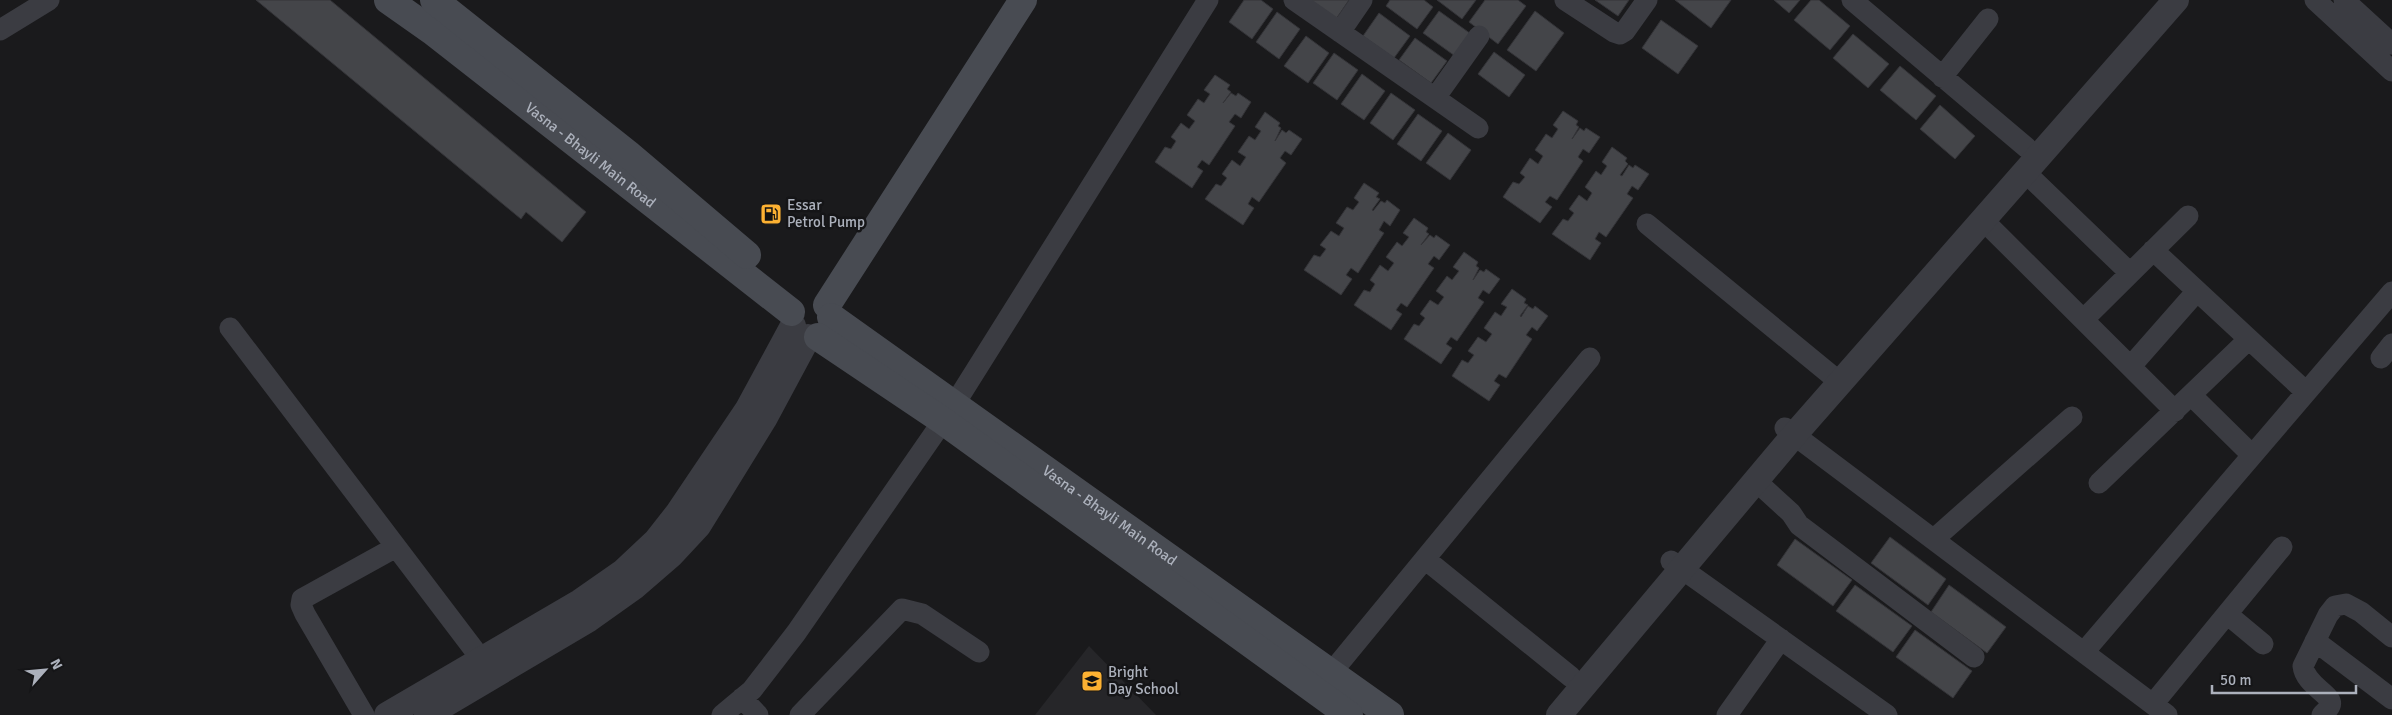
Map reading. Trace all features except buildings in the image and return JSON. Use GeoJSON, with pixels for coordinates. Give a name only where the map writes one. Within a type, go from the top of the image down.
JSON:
{"type":"FeatureCollection","features":[{"type":"Feature","properties":{"kind":"main road","name":"Vasna - Bhayli Main Road"},"geometry":{"type":"LineString","coordinates":[[388,0],[432,31],[810,316],[948,413],[1390,715]]}},
{"type":"Feature","properties":{"kind":"main road","name":"Vasna - Bhayli Main Road"},"geometry":{"type":"LineString","coordinates":[[434,0],[628,154],[810,316]]}},
{"type":"Feature","properties":{"kind":"main road"},"geometry":{"type":"LineString","coordinates":[[810,316],[1006,0]]}},
{"type":"Feature","properties":{"kind":"main road"},"geometry":{"type":"LineString","coordinates":[[810,316],[1023,0]]}},
{"type":"Feature","properties":{"kind":"main road","name":"Vasna - Bhayli Main Road"},"geometry":{"type":"LineString","coordinates":[[948,413],[1349,715]]}},
{"type":"Feature","properties":{"kind":"street"},"geometry":{"type":"LineString","coordinates":[[0,30],[49,0]]}},
{"type":"Feature","properties":{"kind":"street"},"geometry":{"type":"LineString","coordinates":[[722,715],[752,690],[796,634],[948,413],[1208,0]]}},
{"type":"Feature","properties":{"kind":"street"},"geometry":{"type":"LineString","coordinates":[[1294,0],[1478,128]]}},
{"type":"Feature","properties":{"kind":"street"},"geometry":{"type":"LineString","coordinates":[[1340,32],[1362,0]]}},
{"type":"Feature","properties":{"kind":"street"},"geometry":{"type":"LineString","coordinates":[[1565,0],[1620,34],[1625,31],[1646,0]]}},
{"type":"Feature","properties":{"kind":"street"},"geometry":{"type":"LineString","coordinates":[[1559,715],[1677,565],[1790,431],[1983,220],[2026,160],[2154,0]]}},
{"type":"Feature","properties":{"kind":"street"},"geometry":{"type":"LineString","coordinates":[[1538,715],[1571,677],[1752,486],[1832,375],[2026,160],[2176,0]]}},
{"type":"Feature","properties":{"kind":"street"},"geometry":{"type":"LineString","coordinates":[[2315,0],[2392,72]]}},
{"type":"Feature","properties":{"kind":"street"},"geometry":{"type":"LineString","coordinates":[[2344,0],[2392,44]]}},
{"type":"Feature","properties":{"kind":"street"},"geometry":{"type":"LineString","coordinates":[[1860,3],[1942,77],[2026,160],[2130,273]]}},
{"type":"Feature","properties":{"kind":"street"},"geometry":{"type":"LineString","coordinates":[[1942,77],[1988,19]]}},
{"type":"Feature","properties":{"kind":"street"},"geometry":{"type":"LineString","coordinates":[[1435,98],[1479,36]]}},
{"type":"Feature","properties":{"kind":"street"},"geometry":{"type":"LineString","coordinates":[[2084,319],[2188,216]]}},
{"type":"Feature","properties":{"kind":"street"},"geometry":{"type":"LineString","coordinates":[[1983,220],[2175,411]]}},
{"type":"Feature","properties":{"kind":"street"},"geometry":{"type":"LineString","coordinates":[[1647,224],[1832,375]]}},
{"type":"Feature","properties":{"kind":"street"},"geometry":{"type":"LineString","coordinates":[[2153,250],[2306,392]]}},
{"type":"Feature","properties":{"kind":"street"},"geometry":{"type":"LineString","coordinates":[[2130,366],[2197,291]]}},
{"type":"Feature","properties":{"kind":"street"},"geometry":{"type":"LineString","coordinates":[[2084,652],[2392,292]]}},
{"type":"Feature","properties":{"kind":"street"},"geometry":{"type":"LineString","coordinates":[[387,715],[589,618],[634,587],[671,555],[698,526],[764,419],[810,316]]}},
{"type":"Feature","properties":{"kind":"street"},"geometry":{"type":"LineString","coordinates":[[230,328],[488,668]]}},
{"type":"Feature","properties":{"kind":"street"},"geometry":{"type":"LineString","coordinates":[[2100,483],[2249,339]]}},
{"type":"Feature","properties":{"kind":"street"},"geometry":{"type":"LineString","coordinates":[[1331,673],[1590,358]]}},
{"type":"Feature","properties":{"kind":"street"},"geometry":{"type":"LineString","coordinates":[[2191,395],[2252,455]]}},
{"type":"Feature","properties":{"kind":"street"},"geometry":{"type":"LineString","coordinates":[[1934,539],[2072,417]]}},
{"type":"Feature","properties":{"kind":"street"},"geometry":{"type":"LineString","coordinates":[[1790,431],[2160,709],[2227,614],[2282,547]]}},
{"type":"Feature","properties":{"kind":"street"},"geometry":{"type":"LineString","coordinates":[[1752,486],[1791,512],[1799,524],[1974,657]]}},
{"type":"Feature","properties":{"kind":"street"},"geometry":{"type":"LineString","coordinates":[[364,715],[305,614],[301,605],[302,599],[396,547]]}},
{"type":"Feature","properties":{"kind":"street"},"geometry":{"type":"LineString","coordinates":[[1425,559],[1571,677]]}},
{"type":"Feature","properties":{"kind":"street"},"geometry":{"type":"LineString","coordinates":[[1677,565],[1886,715]]}},
{"type":"Feature","properties":{"kind":"street"},"geometry":{"type":"LineString","coordinates":[[2326,714],[2330,706],[2328,696],[2311,684],[2304,676],[2303,666],[2328,615],[2335,606],[2346,604],[2361,612],[2392,637]]}},
{"type":"Feature","properties":{"kind":"street"},"geometry":{"type":"LineString","coordinates":[[800,715],[902,608],[922,614],[979,652]]}},
{"type":"Feature","properties":{"kind":"street"},"geometry":{"type":"LineString","coordinates":[[2227,614],[2263,644]]}},
{"type":"Feature","properties":{"kind":"street"},"geometry":{"type":"LineString","coordinates":[[1727,715],[1781,640]]}},
{"type":"Feature","properties":{"kind":"street"},"geometry":{"type":"LineString","coordinates":[[2316,641],[2392,699]]}},
{"type":"Feature","properties":{"kind":"street"},"geometry":{"type":"LineString","coordinates":[[427,715],[488,668]]}},
{"type":"Feature","properties":{"kind":"street"},"geometry":{"type":"LineString","coordinates":[[742,698],[758,715]]}},
{"type":"Feature","properties":{"kind":"shaded area","name":"Bright Day School"},"geometry":{"type":"Polygon","coordinates":[[[1089,646],[1156,715],[1035,715],[1089,646]]]}},
{"type":"Feature","properties":{"kind":"place","name":"Essar Petrol Pump"},"geometry":{"type":"Point","coordinates":[771,214]}},
{"type":"Feature","properties":{"kind":"place","name":"Bright Day School"},"geometry":{"type":"Point","coordinates":[1092,681]}}]}
